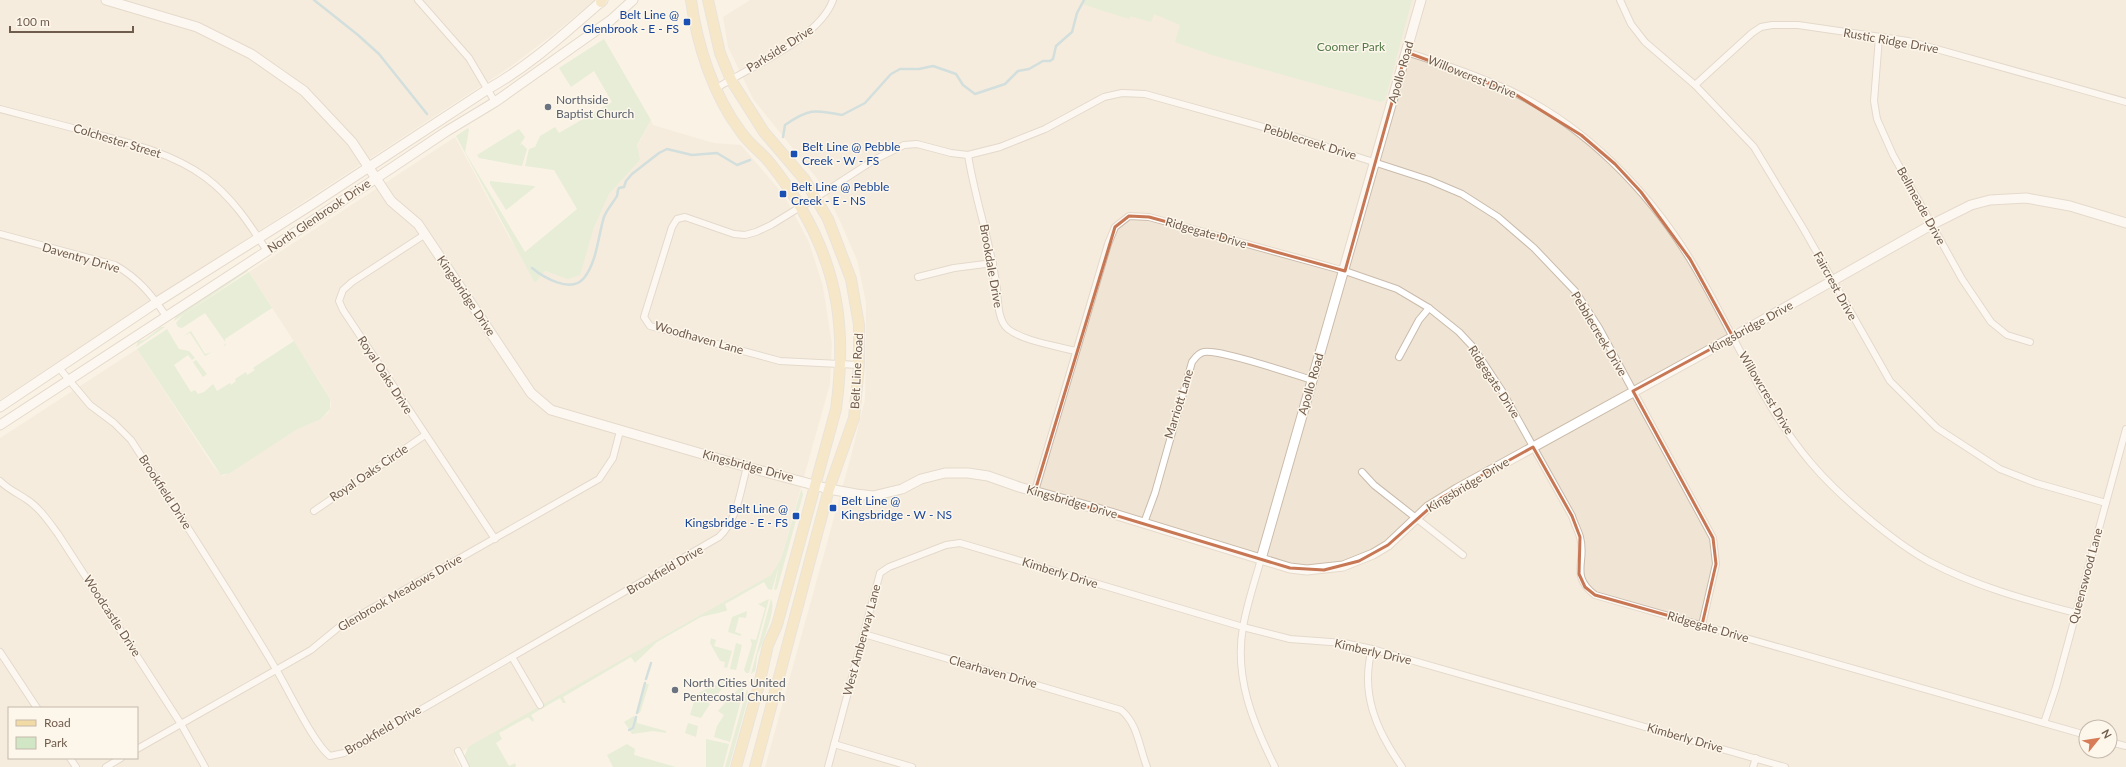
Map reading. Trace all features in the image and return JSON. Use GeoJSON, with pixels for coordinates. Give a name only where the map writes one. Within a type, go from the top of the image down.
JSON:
{"type":"FeatureCollection","features":[{"type":"Feature","properties":{"kind":"main road","name":"Belt Line Road"},"geometry":{"type":"LineString","coordinates":[[691,0],[699,42],[717,88],[740,132],[770,163],[801,207],[814,234],[834,284],[840,322],[840,363],[836,409],[777,625],[768,645],[759,685],[736,767]]}},
{"type":"Feature","properties":{"kind":"main road","name":"Belt Line Road"},"geometry":{"type":"LineString","coordinates":[[708,0],[720,54],[731,80],[764,132],[805,180],[838,241],[851,279],[858,316],[859,365],[854,418],[830,489],[755,767]]}},
{"type":"Feature","properties":{"kind":"main road"},"geometry":{"type":"LineString","coordinates":[[759,685],[776,690]]}},
{"type":"Feature","properties":{"kind":"street","name":"Kingsbridge Drive"},"geometry":{"type":"LineString","coordinates":[[106,0],[197,27],[251,54],[304,91],[352,142],[391,200],[411,217],[531,393],[551,410],[620,431],[830,489],[873,496],[902,489],[921,479],[945,473],[968,473],[988,476],[1035,492],[1144,523],[1290,568],[1307,570],[1343,566],[1359,561],[1388,546],[1416,518],[1441,498],[1733,337],[1931,225],[1971,205],[1990,200],[2026,198],[2070,206],[2126,223]]}},
{"type":"Feature","properties":{"kind":"street"},"geometry":{"type":"LineString","coordinates":[[418,0],[469,58],[495,102]]}},
{"type":"Feature","properties":{"kind":"street","name":"North Glenbrook Drive"},"geometry":{"type":"LineString","coordinates":[[0,407],[157,302],[507,78],[540,55],[602,0]]}},
{"type":"Feature","properties":{"kind":"street","name":"North Glenbrook Drive"},"geometry":{"type":"LineString","coordinates":[[0,425],[267,251],[447,131],[495,102],[611,20],[633,0]]}},
{"type":"Feature","properties":{"kind":"street","name":"Parkside Drive"},"geometry":{"type":"LineString","coordinates":[[717,88],[814,29],[829,12],[833,0]]}},
{"type":"Feature","properties":{"kind":"street","name":"Apollo Road"},"geometry":{"type":"LineString","coordinates":[[1275,767],[1254,722],[1244,689],[1241,658],[1243,627],[1261,559],[1376,163],[1421,0]]}},
{"type":"Feature","properties":{"kind":"street","name":"Faircrest Drive"},"geometry":{"type":"LineString","coordinates":[[1620,0],[1631,24],[1645,42],[1695,85],[1754,147],[1890,381],[1937,428],[2000,469],[2036,483],[2106,503]]}},
{"type":"Feature","properties":{"kind":"street","name":"Rustic Ridge Drive"},"geometry":{"type":"LineString","coordinates":[[1695,85],[1752,32],[1761,27],[1772,25],[1798,25],[1908,41],[2126,102]]}},
{"type":"Feature","properties":{"kind":"street","name":"Bellmeade Drive"},"geometry":{"type":"LineString","coordinates":[[1879,37],[1874,85],[1874,101],[1877,119],[1893,155],[1931,225],[1972,295],[1991,322],[2007,335],[2030,342]]}},
{"type":"Feature","properties":{"kind":"street","name":"Willowcrest Drive"},"geometry":{"type":"LineString","coordinates":[[1406,52],[1443,63],[1510,91],[1549,113],[1581,135],[1614,164],[1665,221],[1690,259],[1777,415],[1811,463],[1859,510],[1929,562],[2013,596],[2076,613]]}},
{"type":"Feature","properties":{"kind":"street","name":"Pebblecreek Drive"},"geometry":{"type":"LineString","coordinates":[[677,219],[685,217],[734,234],[745,235],[771,225],[874,160],[904,145],[917,144],[951,153],[968,155],[1000,147],[1045,129],[1104,98],[1122,93],[1145,94],[1281,132],[1429,180],[1462,194],[1498,217],[1519,233],[1575,291],[1599,328],[1713,538],[1716,564],[1702,625]]}},
{"type":"Feature","properties":{"kind":"street","name":"Colchester Street"},"geometry":{"type":"LineString","coordinates":[[0,108],[129,143],[156,152],[190,167],[210,181],[235,204],[267,251]]}},
{"type":"Feature","properties":{"kind":"street","name":"Brookdale Drive"},"geometry":{"type":"LineString","coordinates":[[968,155],[972,180],[993,263],[1000,316],[1008,329],[1021,336],[1075,351]]}},
{"type":"Feature","properties":{"kind":"street","name":"Ridgegate Drive"},"geometry":{"type":"LineString","coordinates":[[1035,492],[1075,351],[1108,244],[1115,227],[1129,216],[1149,217],[1345,271],[1397,289],[1429,308],[1459,332],[1473,347],[1502,390],[1572,516],[1580,537],[1582,554],[1579,574],[1585,587],[1595,595],[2078,733]]}},
{"type":"Feature","properties":{"kind":"street","name":"Woodhaven Lane"},"geometry":{"type":"LineString","coordinates":[[677,219],[672,227],[644,317],[650,326],[780,361],[859,365]]}},
{"type":"Feature","properties":{"kind":"street","name":"Daventry Drive"},"geometry":{"type":"LineString","coordinates":[[0,234],[115,265],[130,274],[149,291],[166,316]]}},
{"type":"Feature","properties":{"kind":"street","name":"Royal Oaks Drive"},"geometry":{"type":"LineString","coordinates":[[424,235],[352,282],[344,290],[339,301],[343,310],[495,539]]}},
{"type":"Feature","properties":{"kind":"street"},"geometry":{"type":"LineString","coordinates":[[918,277],[954,268],[993,263]]}},
{"type":"Feature","properties":{"kind":"street"},"geometry":{"type":"LineString","coordinates":[[1399,357],[1420,320],[1429,308]]}},
{"type":"Feature","properties":{"kind":"street","name":"Marriott Lane"},"geometry":{"type":"LineString","coordinates":[[1144,523],[1155,493],[1192,362],[1196,356],[1204,352],[1227,355],[1312,380]]}},
{"type":"Feature","properties":{"kind":"street","name":"Brookfield Drive"},"geometry":{"type":"LineString","coordinates":[[59,368],[90,405],[114,423],[131,440],[200,546],[277,670],[320,745],[330,756],[337,756],[719,537],[730,526],[735,513],[747,466]]}},
{"type":"Feature","properties":{"kind":"street","name":"Queenswood Lane"},"geometry":{"type":"LineString","coordinates":[[2044,723],[2076,613],[2126,429]]}},
{"type":"Feature","properties":{"kind":"street","name":"Glenbrook Meadows Drive"},"geometry":{"type":"LineString","coordinates":[[138,748],[311,650],[339,627],[599,480],[613,458],[620,431]]}},
{"type":"Feature","properties":{"kind":"street","name":"Royal Oaks Circle"},"geometry":{"type":"LineString","coordinates":[[314,511],[425,435]]}},
{"type":"Feature","properties":{"kind":"street"},"geometry":{"type":"LineString","coordinates":[[1362,472],[1374,485],[1463,555]]}},
{"type":"Feature","properties":{"kind":"street","name":"Woodcastle Drive"},"geometry":{"type":"LineString","coordinates":[[0,481],[6,487],[27,499],[45,516],[58,534],[181,724],[205,767]]}},
{"type":"Feature","properties":{"kind":"street","name":"Kimberly Drive"},"geometry":{"type":"LineString","coordinates":[[960,543],[1243,627],[1290,639],[1344,643],[1372,649],[1785,767]]}},
{"type":"Feature","properties":{"kind":"street","name":"West Amberway Lane"},"geometry":{"type":"LineString","coordinates":[[828,767],[880,573],[889,567],[946,545],[960,543]]}},
{"type":"Feature","properties":{"kind":"street","name":"Clearhaven Drive"},"geometry":{"type":"LineString","coordinates":[[864,634],[1121,710],[1129,716],[1135,726],[1147,767]]}},
{"type":"Feature","properties":{"kind":"street"},"geometry":{"type":"LineString","coordinates":[[1372,649],[1367,668],[1367,691],[1373,711],[1383,734],[1402,767]]}},
{"type":"Feature","properties":{"kind":"street"},"geometry":{"type":"LineString","coordinates":[[0,652],[36,707]]}},
{"type":"Feature","properties":{"kind":"street"},"geometry":{"type":"LineString","coordinates":[[512,657],[540,705]]}},
{"type":"Feature","properties":{"kind":"street"},"geometry":{"type":"LineString","coordinates":[[834,744],[912,767]]}},
{"type":"Feature","properties":{"kind":"street"},"geometry":{"type":"LineString","coordinates":[[458,751],[466,767]]}},
{"type":"Feature","properties":{"kind":"street"},"geometry":{"type":"LineString","coordinates":[[1753,767],[1756,758]]}},
{"type":"Feature","properties":{"kind":"street"},"geometry":{"type":"LineString","coordinates":[[106,767],[120,759]]}},
{"type":"Feature","properties":{"kind":"highlighted area"},"geometry":{"type":"Polygon","coordinates":[[[1406,52],[1510,91],[1581,135],[1615,164],[1641,192],[1690,259],[1733,337],[1633,391],[1713,538],[1716,564],[1702,625],[1595,595],[1585,587],[1579,574],[1580,537],[1572,516],[1533,447],[1441,498],[1388,545],[1359,561],[1324,570],[1290,568],[1035,491],[1115,227],[1129,216],[1149,217],[1345,271],[1406,52]]]}},
{"type":"Feature","properties":{"kind":"shaded area"},"geometry":{"type":"Polygon","coordinates":[[[0,0],[595,0],[510,67],[0,400],[0,0]]]}},
{"type":"Feature","properties":{"kind":"shaded area"},"geometry":{"type":"Polygon","coordinates":[[[750,0],[2126,0],[2126,767],[765,767],[851,456],[865,399],[866,303],[857,260],[839,219],[819,181],[753,99],[728,47],[723,17],[750,0]]]}},
{"type":"Feature","properties":{"kind":"shaded area"},"geometry":{"type":"Polygon","coordinates":[[[651,120],[653,125],[714,143],[741,145],[784,195],[809,242],[823,286],[832,344],[830,384],[781,559],[771,575],[454,756],[460,767],[0,767],[0,438],[137,349],[214,467],[223,476],[296,430],[321,419],[328,413],[331,406],[330,399],[320,382],[249,272],[455,137],[508,235],[537,279],[544,271],[551,273],[593,230],[609,194],[640,160],[637,146],[651,120]]]}},
{"type":"Feature","properties":{"kind":"green space","name":"Coomer Park"},"geometry":{"type":"Polygon","coordinates":[[[1084,0],[1412,0],[1385,100],[1381,102],[1212,55],[1175,42],[1180,25],[1154,14],[1151,22],[1130,16],[1129,19],[1082,4],[1084,0]]]}},
{"type":"Feature","properties":{"kind":"green space"},"geometry":{"type":"Polygon","coordinates":[[[604,39],[651,120],[637,145],[640,160],[609,194],[593,230],[580,275],[568,279],[545,271],[535,283],[456,136],[468,128],[469,130],[465,152],[525,252],[577,209],[554,170],[525,166],[529,149],[535,147],[540,136],[555,127],[559,133],[612,102],[594,71],[571,87],[559,68],[604,39]]]}},
{"type":"Feature","properties":{"kind":"green space"},"geometry":{"type":"Polygon","coordinates":[[[519,129],[525,137],[520,145],[522,144],[527,149],[522,166],[479,158],[477,155],[519,129]]]}},
{"type":"Feature","properties":{"kind":"green space"},"geometry":{"type":"Polygon","coordinates":[[[490,181],[535,187],[506,210],[490,184],[490,181]]]}},
{"type":"Feature","properties":{"kind":"green space"},"geometry":{"type":"Polygon","coordinates":[[[247,269],[248,271],[174,321],[176,316],[247,269]]]}},
{"type":"Feature","properties":{"kind":"green space"},"geometry":{"type":"Polygon","coordinates":[[[249,272],[272,308],[225,339],[226,342],[205,313],[182,328],[178,327],[176,323],[183,315],[249,272]]]}},
{"type":"Feature","properties":{"kind":"green space"},"geometry":{"type":"Polygon","coordinates":[[[161,327],[165,327],[136,347],[138,341],[144,340],[161,327]]]}},
{"type":"Feature","properties":{"kind":"green space"},"geometry":{"type":"Polygon","coordinates":[[[167,329],[179,349],[189,351],[195,358],[192,360],[188,355],[174,365],[191,392],[195,390],[198,394],[204,392],[213,384],[217,391],[230,383],[231,385],[236,381],[235,379],[246,372],[247,375],[255,370],[253,368],[294,341],[330,399],[330,409],[321,419],[296,430],[230,473],[221,475],[137,349],[167,329]]]}},
{"type":"Feature","properties":{"kind":"green space"},"geometry":{"type":"Polygon","coordinates":[[[191,331],[205,354],[212,352],[205,356],[190,333],[183,336],[191,331]]]}},
{"type":"Feature","properties":{"kind":"green space"},"geometry":{"type":"Polygon","coordinates":[[[196,360],[207,374],[203,377],[193,362],[196,360]]]}},
{"type":"Feature","properties":{"kind":"green space"},"geometry":{"type":"Polygon","coordinates":[[[801,490],[803,495],[777,589],[774,590],[779,565],[772,590],[768,589],[764,582],[725,604],[726,611],[701,617],[657,642],[635,663],[631,657],[563,697],[566,703],[563,703],[560,698],[531,715],[534,720],[533,722],[528,717],[499,733],[502,739],[496,743],[509,766],[515,763],[515,767],[469,767],[464,758],[468,747],[771,575],[781,559],[801,490]]]}},
{"type":"Feature","properties":{"kind":"green space"},"geometry":{"type":"Polygon","coordinates":[[[769,599],[749,673],[746,673],[744,670],[752,644],[750,639],[756,640],[765,608],[758,604],[769,599]]]}},
{"type":"Feature","properties":{"kind":"green space"},"geometry":{"type":"Polygon","coordinates":[[[771,599],[771,618],[757,655],[755,671],[751,674],[771,599]]]}},
{"type":"Feature","properties":{"kind":"green space"},"geometry":{"type":"Polygon","coordinates":[[[747,611],[746,618],[739,617],[735,632],[741,634],[741,636],[728,632],[732,617],[747,611]]]}},
{"type":"Feature","properties":{"kind":"green space"},"geometry":{"type":"Polygon","coordinates":[[[711,638],[716,640],[714,646],[732,651],[727,668],[724,667],[725,662],[720,661],[710,643],[711,638]]]}},
{"type":"Feature","properties":{"kind":"green space"},"geometry":{"type":"Polygon","coordinates":[[[736,643],[742,645],[736,670],[730,669],[736,643]]]}},
{"type":"Feature","properties":{"kind":"green space"},"geometry":{"type":"Polygon","coordinates":[[[720,681],[724,682],[721,690],[710,703],[697,694],[713,685],[719,686],[720,681]]]}},
{"type":"Feature","properties":{"kind":"green space"},"geometry":{"type":"Polygon","coordinates":[[[646,684],[649,684],[640,713],[638,713],[646,684]]]}},
{"type":"Feature","properties":{"kind":"green space"},"geometry":{"type":"Polygon","coordinates":[[[740,688],[744,688],[730,742],[714,737],[717,726],[724,715],[718,711],[730,697],[737,701],[738,697],[733,694],[740,688]]]}},
{"type":"Feature","properties":{"kind":"green space"},"geometry":{"type":"Polygon","coordinates":[[[747,689],[749,695],[729,767],[725,767],[747,689]]]}},
{"type":"Feature","properties":{"kind":"green space"},"geometry":{"type":"Polygon","coordinates":[[[696,695],[710,704],[701,718],[690,715],[696,695]]]}},
{"type":"Feature","properties":{"kind":"green space"},"geometry":{"type":"Polygon","coordinates":[[[634,716],[632,727],[629,729],[624,722],[634,716]]]}},
{"type":"Feature","properties":{"kind":"green space"},"geometry":{"type":"Polygon","coordinates":[[[637,717],[637,723],[666,731],[666,733],[653,731],[632,734],[630,731],[634,729],[637,717]]]}},
{"type":"Feature","properties":{"kind":"green space"},"geometry":{"type":"Polygon","coordinates":[[[688,723],[698,726],[696,737],[685,733],[688,723]]]}},
{"type":"Feature","properties":{"kind":"green space"},"geometry":{"type":"Polygon","coordinates":[[[706,739],[729,744],[723,767],[706,767],[706,739]]]}},
{"type":"Feature","properties":{"kind":"green space"},"geometry":{"type":"Polygon","coordinates":[[[627,744],[635,749],[634,755],[676,767],[613,767],[607,755],[627,744]]]}},
{"type":"Feature","properties":{"kind":"waterway"},"geometry":{"type":"LineString","coordinates":[[314,0],[379,54],[427,114]]}},
{"type":"Feature","properties":{"kind":"waterway"},"geometry":{"type":"LineString","coordinates":[[783,137],[785,125],[806,113],[818,111],[842,115],[865,103],[891,74],[900,69],[919,69],[933,66],[956,74],[963,85],[975,94],[1005,84],[1018,71],[1029,69],[1043,61],[1050,61],[1053,59],[1056,46],[1072,32],[1077,13],[1084,0]]}},
{"type":"Feature","properties":{"kind":"waterway"},"geometry":{"type":"LineString","coordinates":[[532,268],[543,276],[565,284],[578,283],[584,278],[592,264],[604,217],[617,196],[619,188],[624,187],[626,181],[632,174],[659,153],[667,149],[692,155],[717,153],[737,165],[750,160]]}},
{"type":"Feature","properties":{"kind":"waterway"},"geometry":{"type":"LineString","coordinates":[[646,679],[651,663]]}},
{"type":"Feature","properties":{"kind":"waterway"},"geometry":{"type":"LineString","coordinates":[[637,713],[645,683]]}},
{"type":"Feature","properties":{"kind":"waterway"},"geometry":{"type":"LineString","coordinates":[[732,695],[736,698]]}},
{"type":"Feature","properties":{"kind":"waterway"},"geometry":{"type":"LineString","coordinates":[[629,730],[633,728],[636,717]]}},
{"type":"Feature","properties":{"kind":"place","name":"Belt Line @ Glenbrook - E - FS"},"geometry":{"type":"Point","coordinates":[687,22]}},
{"type":"Feature","properties":{"kind":"place","name":"Northside Baptist Church"},"geometry":{"type":"Point","coordinates":[548,107]}},
{"type":"Feature","properties":{"kind":"place","name":"Belt Line @ Pebble Creek - W - FS"},"geometry":{"type":"Point","coordinates":[794,154]}},
{"type":"Feature","properties":{"kind":"place","name":"Belt Line @ Pebble Creek - E - NS"},"geometry":{"type":"Point","coordinates":[783,194]}},
{"type":"Feature","properties":{"kind":"place","name":"Belt Line @ Kingsbridge - W - NS"},"geometry":{"type":"Point","coordinates":[833,508]}},
{"type":"Feature","properties":{"kind":"place","name":"Belt Line @ Kingsbridge - E - FS"},"geometry":{"type":"Point","coordinates":[796,516]}},
{"type":"Feature","properties":{"kind":"place","name":"North Cities United Pentecostal Church"},"geometry":{"type":"Point","coordinates":[675,690]}}]}
